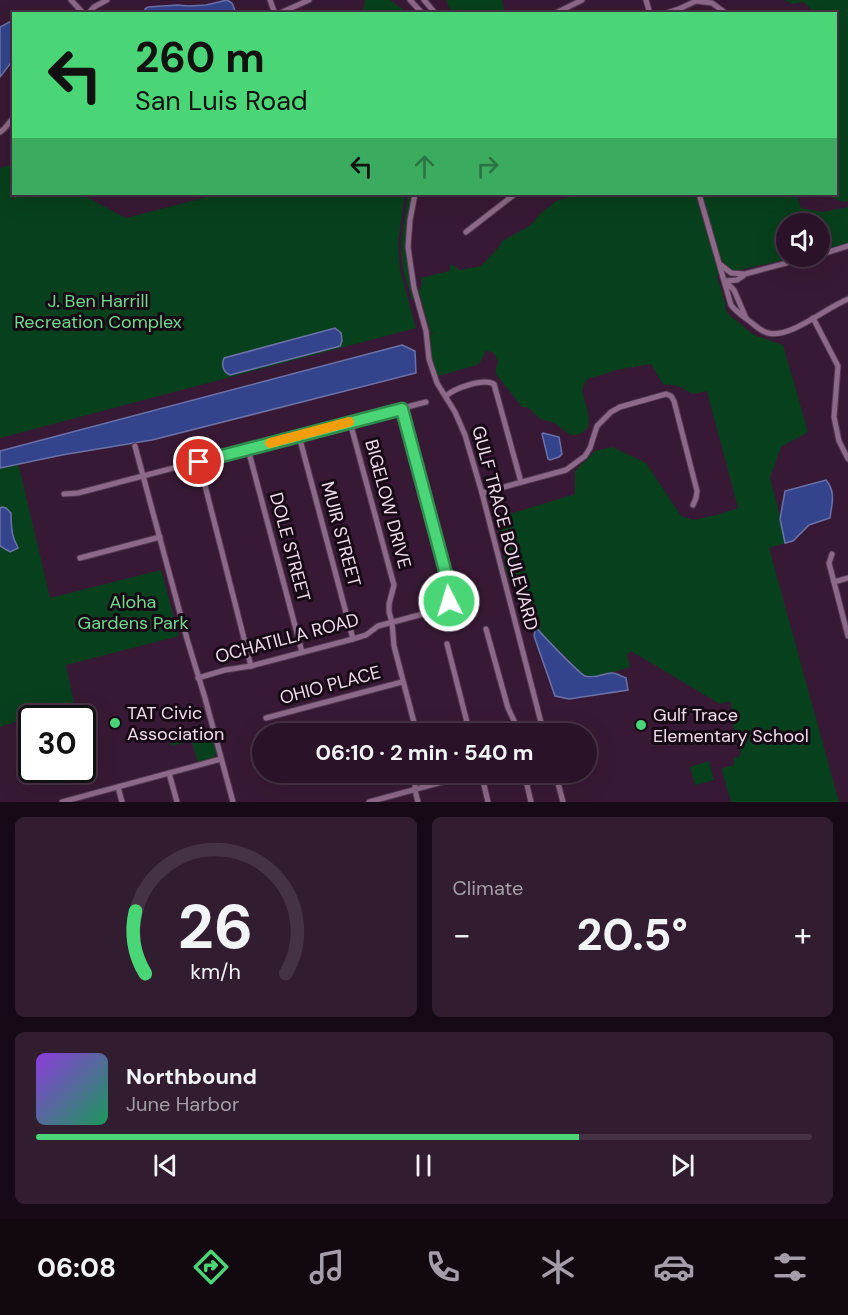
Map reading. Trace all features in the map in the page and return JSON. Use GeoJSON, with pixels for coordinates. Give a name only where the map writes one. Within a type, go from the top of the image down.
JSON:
{"type":"FeatureCollection","features":[{"type":"Feature","properties":{"kind":"street"},"geometry":{"type":"LineString","coordinates":[[71,0],[84,12]]}},
{"type":"Feature","properties":{"kind":"street"},"geometry":{"type":"LineString","coordinates":[[88,12],[107,0]]}},
{"type":"Feature","properties":{"kind":"street"},"geometry":{"type":"LineString","coordinates":[[281,12],[309,0]]}},
{"type":"Feature","properties":{"kind":"street"},"geometry":{"type":"LineString","coordinates":[[410,0],[421,12]]}},
{"type":"Feature","properties":{"kind":"street"},"geometry":{"type":"LineString","coordinates":[[424,0],[434,12]]}},
{"type":"Feature","properties":{"kind":"street"},"geometry":{"type":"LineString","coordinates":[[558,12],[582,0]]}},
{"type":"Feature","properties":{"kind":"street"},"geometry":{"type":"LineString","coordinates":[[668,12],[696,2],[712,3],[724,12]]}},
{"type":"Feature","properties":{"kind":"street"},"geometry":{"type":"LineString","coordinates":[[0,132],[12,119]]}},
{"type":"Feature","properties":{"kind":"street","name":"GULF TRACE BOULEVARD"},"geometry":{"type":"LineString","coordinates":[[415,195],[408,247],[414,288],[426,330],[432,372],[455,412],[465,435],[541,723]]}},
{"type":"Feature","properties":{"kind":"street"},"geometry":{"type":"LineString","coordinates":[[466,232],[514,195]]}},
{"type":"Feature","properties":{"kind":"street"},"geometry":{"type":"LineString","coordinates":[[699,195],[731,304],[740,315],[764,332],[779,334],[790,330],[848,299]]}},
{"type":"Feature","properties":{"kind":"street"},"geometry":{"type":"LineString","coordinates":[[830,252],[848,246]]}},
{"type":"Feature","properties":{"kind":"street"},"geometry":{"type":"LineString","coordinates":[[718,258],[728,271],[734,274],[745,274],[776,266]]}},
{"type":"Feature","properties":{"kind":"street"},"geometry":{"type":"LineString","coordinates":[[725,281],[737,280],[745,274]]}},
{"type":"Feature","properties":{"kind":"street"},"geometry":{"type":"LineString","coordinates":[[734,290],[737,280]]}},
{"type":"Feature","properties":{"kind":"street"},"geometry":{"type":"LineString","coordinates":[[725,281],[734,290],[747,318]]}},
{"type":"Feature","properties":{"kind":"street"},"geometry":{"type":"LineString","coordinates":[[813,318],[838,366],[834,417],[839,441],[848,459]]}},
{"type":"Feature","properties":{"kind":"street"},"geometry":{"type":"LineString","coordinates":[[446,396],[455,390],[486,381],[494,384],[521,482]]}},
{"type":"Feature","properties":{"kind":"street"},"geometry":{"type":"LineString","coordinates":[[482,493],[566,470],[585,456],[597,426],[611,412],[620,407],[666,394],[674,401],[697,491],[693,505]]}},
{"type":"Feature","properties":{"kind":"street"},"geometry":{"type":"LineString","coordinates":[[64,494],[78,493],[426,402]]}},
{"type":"Feature","properties":{"kind":"street","name":"OCHATILLA ROAD"},"geometry":{"type":"LineString","coordinates":[[198,678],[353,639],[366,635],[378,626],[442,609],[446,605],[449,601],[450,589],[402,409]]}},
{"type":"Feature","properties":{"kind":"street","name":"BIGELOW DRIVE"},"geometry":{"type":"LineString","coordinates":[[350,422],[394,585],[389,612],[394,646],[413,723]]}},
{"type":"Feature","properties":{"kind":"street","name":"MUIR STREET"},"geometry":{"type":"LineString","coordinates":[[299,436],[353,639]]}},
{"type":"Feature","properties":{"kind":"street"},"geometry":{"type":"LineString","coordinates":[[135,446],[233,802]]}},
{"type":"Feature","properties":{"kind":"street","name":"DOLE STREET"},"geometry":{"type":"LineString","coordinates":[[248,449],[302,652]]}},
{"type":"Feature","properties":{"kind":"street"},"geometry":{"type":"LineString","coordinates":[[199,462],[251,666]]}},
{"type":"Feature","properties":{"kind":"street"},"geometry":{"type":"LineString","coordinates":[[80,558],[159,537]]}},
{"type":"Feature","properties":{"kind":"street"},"geometry":{"type":"LineString","coordinates":[[832,554],[829,563],[848,636]]}},
{"type":"Feature","properties":{"kind":"street"},"geometry":{"type":"LineString","coordinates":[[834,582],[848,578]]}},
{"type":"Feature","properties":{"kind":"street"},"geometry":{"type":"LineString","coordinates":[[486,629],[508,708],[515,723]]}},
{"type":"Feature","properties":{"kind":"street"},"geometry":{"type":"LineString","coordinates":[[447,645],[468,723]]}},
{"type":"Feature","properties":{"kind":"street","name":"OHIO PLACE"},"geometry":{"type":"LineString","coordinates":[[266,718],[402,682]]}},
{"type":"Feature","properties":{"kind":"street"},"geometry":{"type":"LineString","coordinates":[[66,802],[222,759]]}},
{"type":"Feature","properties":{"kind":"street"},"geometry":{"type":"LineString","coordinates":[[169,773],[177,802]]}},
{"type":"Feature","properties":{"kind":"street"},"geometry":{"type":"LineString","coordinates":[[415,783],[418,802]]}},
{"type":"Feature","properties":{"kind":"street"},"geometry":{"type":"LineString","coordinates":[[369,802],[440,783]]}},
{"type":"Feature","properties":{"kind":"street"},"geometry":{"type":"LineString","coordinates":[[483,783],[488,802]]}},
{"type":"Feature","properties":{"kind":"street"},"geometry":{"type":"LineString","coordinates":[[527,783],[531,802]]}},
{"type":"Feature","properties":{"kind":"street"},"geometry":{"type":"LineString","coordinates":[[558,783],[563,802]]}},
{"type":"Feature","properties":{"kind":"street"},"geometry":{"type":"LineString","coordinates":[[118,787],[122,802]]}},
{"type":"Feature","properties":{"kind":"green space"},"geometry":{"type":"Polygon","coordinates":[[[365,0],[390,0],[407,12],[362,12],[365,0]]]}},
{"type":"Feature","properties":{"kind":"green space"},"geometry":{"type":"Polygon","coordinates":[[[446,0],[502,0],[505,12],[452,12],[446,0]]]}},
{"type":"Feature","properties":{"kind":"green space"},"geometry":{"type":"Polygon","coordinates":[[[785,0],[848,0],[848,201],[843,202],[828,196],[797,196],[801,208],[822,212],[848,207],[848,244],[830,248],[830,213],[776,213],[776,262],[735,271],[729,269],[720,257],[702,195],[837,195],[837,12],[813,12],[803,2],[792,4],[785,0]]]}},
{"type":"Feature","properties":{"kind":"green space","name":"J. Ben Harrill Recreation Complex"},"geometry":{"type":"Polygon","coordinates":[[[12,164],[12,195],[83,195],[126,218],[215,195],[405,195],[398,243],[400,270],[416,328],[0,438],[0,168],[12,164]]]}},
{"type":"Feature","properties":{"kind":"green space"},"geometry":{"type":"Polygon","coordinates":[[[408,195],[412,195],[405,248],[415,299],[412,300],[403,269],[401,243],[408,195]]]}},
{"type":"Feature","properties":{"kind":"green space"},"geometry":{"type":"Polygon","coordinates":[[[575,195],[696,195],[728,314],[754,335],[783,345],[808,432],[781,447],[770,478],[785,543],[769,548],[839,802],[731,802],[722,770],[734,765],[734,758],[739,757],[741,753],[733,726],[734,719],[730,701],[720,704],[631,651],[627,654],[630,667],[597,677],[582,675],[540,633],[510,582],[497,518],[575,494],[575,471],[595,451],[612,447],[646,463],[681,516],[693,520],[738,508],[707,391],[693,394],[678,386],[663,384],[651,364],[591,377],[583,388],[589,419],[588,426],[583,432],[574,435],[567,433],[554,423],[541,419],[530,409],[522,407],[496,374],[498,362],[492,352],[486,351],[477,365],[438,376],[433,361],[430,335],[435,332],[431,333],[419,292],[421,278],[449,271],[451,264],[460,270],[481,266],[502,241],[531,225],[556,201],[575,195]]]}},
{"type":"Feature","properties":{"kind":"green space","name":"Aloha Gardens Park"},"geometry":{"type":"Polygon","coordinates":[[[17,458],[50,598],[161,570],[179,636],[66,665],[74,703],[18,705],[18,721],[0,727],[0,463],[17,458]]]}},
{"type":"Feature","properties":{"kind":"green space"},"geometry":{"type":"Polygon","coordinates":[[[205,730],[211,732],[217,751],[214,758],[199,762],[192,742],[171,746],[169,740],[205,730]]]}},
{"type":"Feature","properties":{"kind":"green space"},"geometry":{"type":"Polygon","coordinates":[[[709,761],[714,780],[695,785],[690,767],[709,761]]]}},
{"type":"Feature","properties":{"kind":"water"},"geometry":{"type":"Polygon","coordinates":[[[227,0],[232,3],[236,12],[145,12],[148,7],[206,5],[227,0]]]}},
{"type":"Feature","properties":{"kind":"water"},"geometry":{"type":"Polygon","coordinates":[[[12,21],[12,61],[0,77],[0,27],[12,21]]]}},
{"type":"Feature","properties":{"kind":"water"},"geometry":{"type":"Polygon","coordinates":[[[335,328],[341,333],[340,346],[230,375],[223,368],[224,358],[335,328]]]}},
{"type":"Feature","properties":{"kind":"water"},"geometry":{"type":"Polygon","coordinates":[[[402,345],[415,351],[416,373],[152,440],[0,468],[0,451],[402,345]]]}},
{"type":"Feature","properties":{"kind":"water"},"geometry":{"type":"Polygon","coordinates":[[[543,433],[559,437],[562,454],[559,457],[548,459],[543,433]]]}},
{"type":"Feature","properties":{"kind":"water"},"geometry":{"type":"Polygon","coordinates":[[[826,480],[832,493],[830,518],[809,525],[793,541],[785,543],[780,519],[785,491],[826,480]]]}},
{"type":"Feature","properties":{"kind":"water"},"geometry":{"type":"Polygon","coordinates":[[[0,508],[11,513],[12,533],[18,548],[10,552],[0,546],[0,508]]]}},
{"type":"Feature","properties":{"kind":"water"},"geometry":{"type":"Polygon","coordinates":[[[536,627],[585,676],[616,674],[626,678],[628,690],[569,699],[555,696],[534,636],[536,627]]]}},
{"type":"Feature","properties":{"kind":"slow traffic"},"geometry":{"type":"LineString","coordinates":[[270,443],[349,422]]}},
{"type":"Feature","properties":{"kind":"place","name":"TAT Civic Association"},"geometry":{"type":"Point","coordinates":[115,723]}},
{"type":"Feature","properties":{"kind":"place","name":"Gulf Trace Elementary School"},"geometry":{"type":"Point","coordinates":[641,725]}},
{"type":"Feature","properties":{"kind":"route"},"geometry":{"type":"LineString","coordinates":[[199,462],[402,409],[450,589],[449,601]]}}]}
